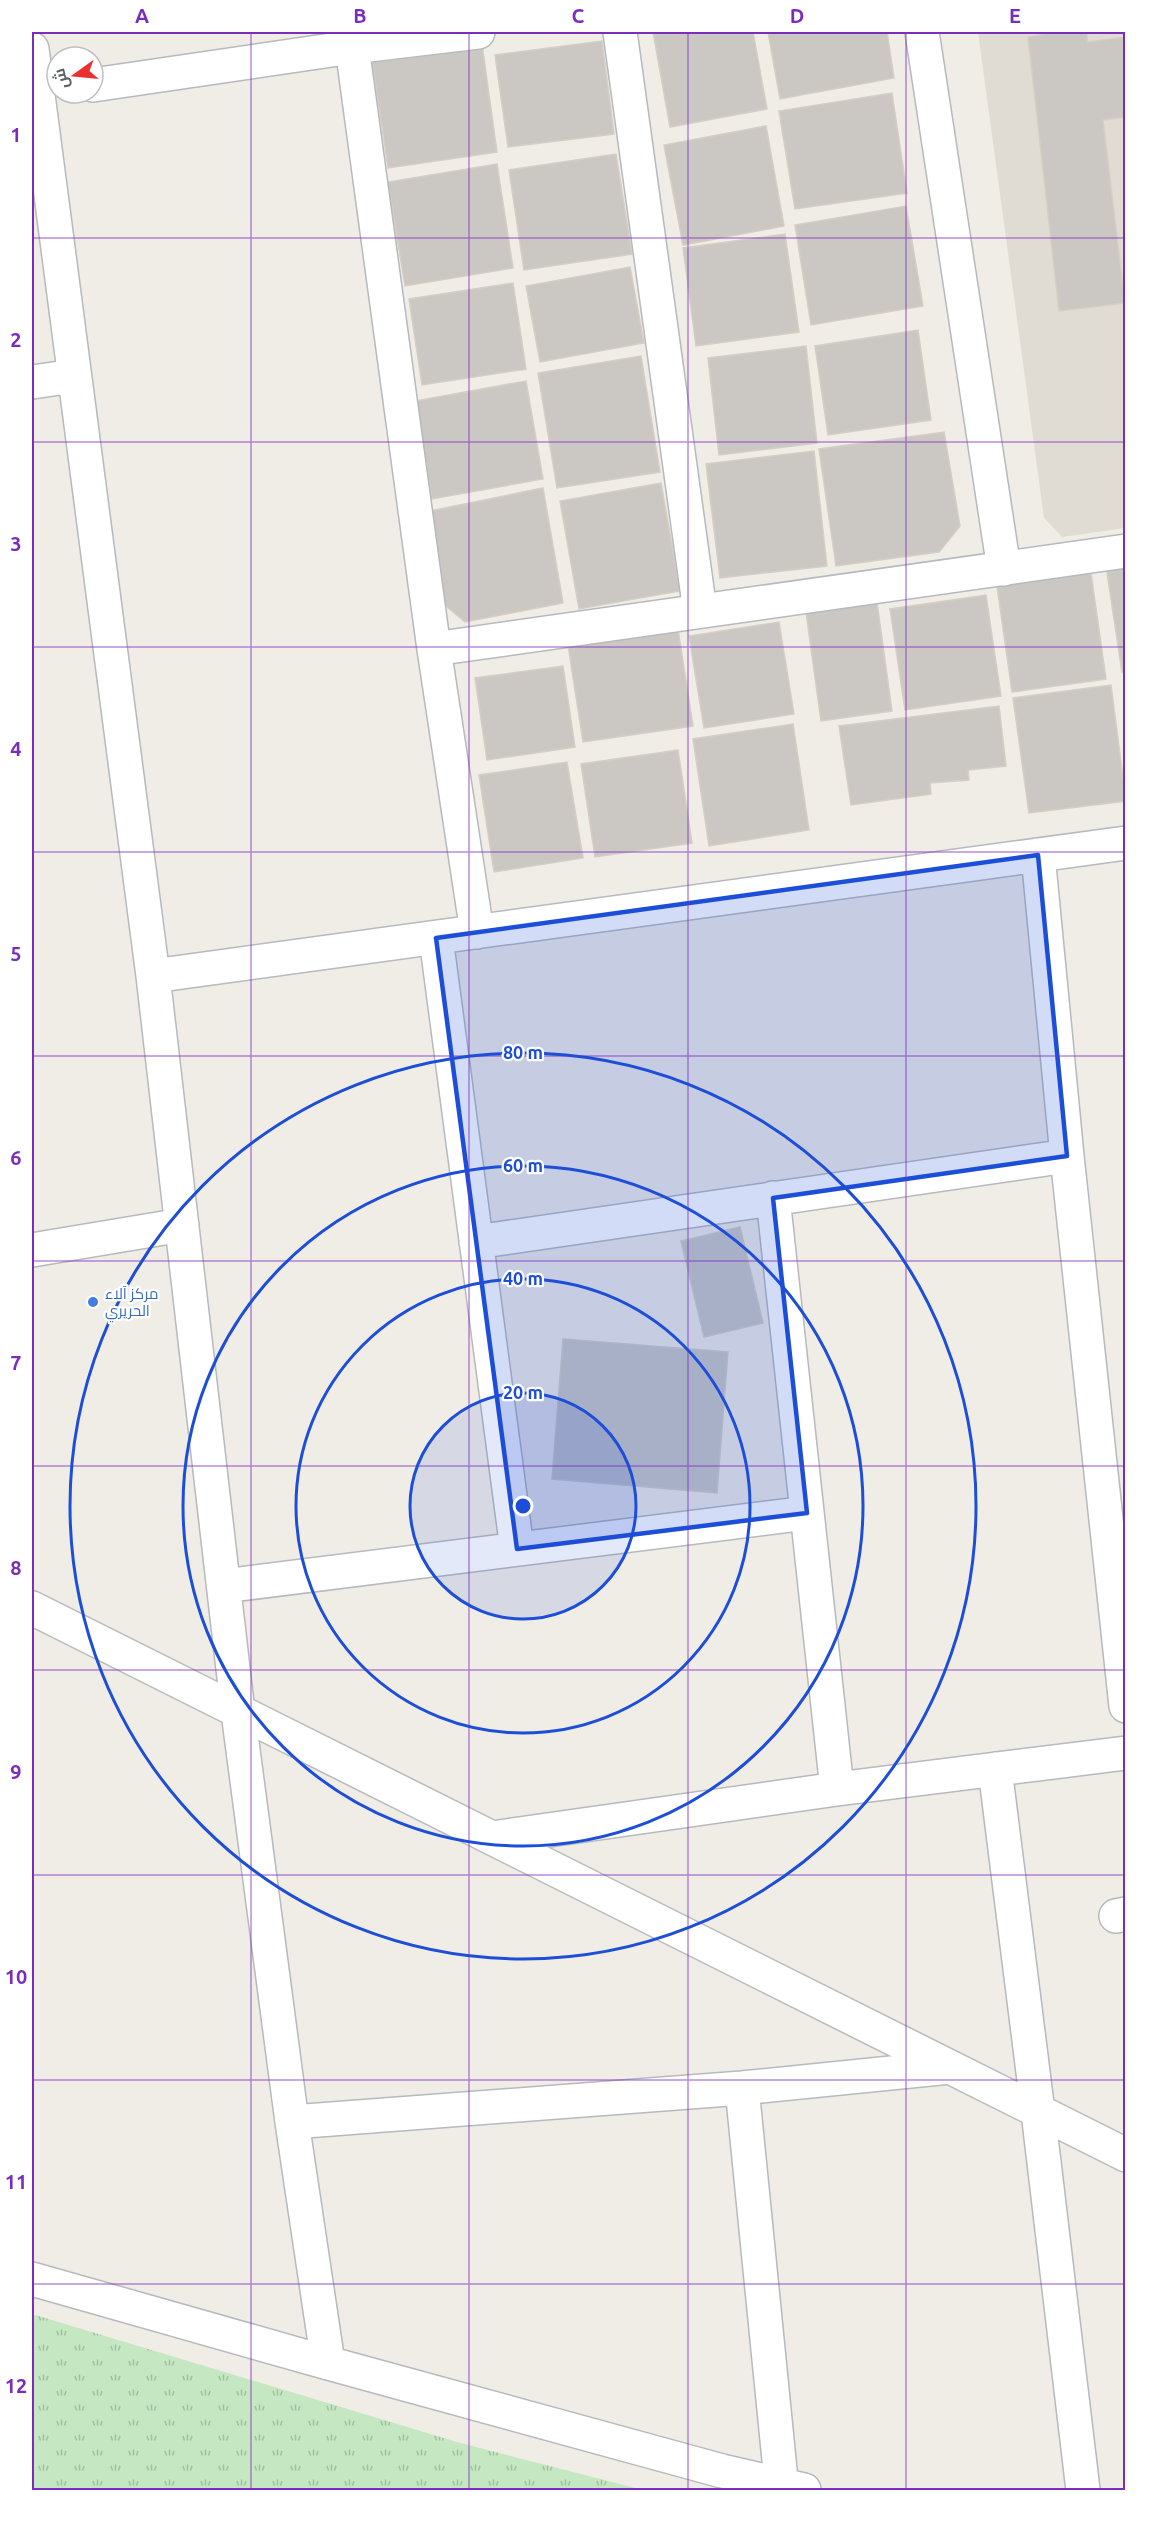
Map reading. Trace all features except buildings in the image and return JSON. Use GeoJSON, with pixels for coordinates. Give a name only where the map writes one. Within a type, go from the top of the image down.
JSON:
{"type":"FeatureCollection","features":[{"type":"Feature","properties":{"kind":"street"},"geometry":{"type":"LineString","coordinates":[[105,83],[352,47],[478,32]]}},
{"type":"Feature","properties":{"kind":"street"},"geometry":{"type":"LineString","coordinates":[[620,32],[700,611]]}},
{"type":"Feature","properties":{"kind":"street"},"geometry":{"type":"LineString","coordinates":[[922,32],[1004,569]]}},
{"type":"Feature","properties":{"kind":"street"},"geometry":{"type":"LineString","coordinates":[[352,47],[434,649],[477,932]]}},
{"type":"Feature","properties":{"kind":"street"},"geometry":{"type":"LineString","coordinates":[[32,49],[42,93],[74,376],[153,976],[238,1712],[292,2122],[328,2363]]}},
{"type":"Feature","properties":{"kind":"street"},"geometry":{"type":"LineString","coordinates":[[32,382],[74,376]]}},
{"type":"Feature","properties":{"kind":"street"},"geometry":{"type":"LineString","coordinates":[[434,649],[1125,551]]}},
{"type":"Feature","properties":{"kind":"street"},"geometry":{"type":"LineString","coordinates":[[153,976],[1125,843]]}},
{"type":"Feature","properties":{"kind":"street"},"geometry":{"type":"LineString","coordinates":[[1038,855],[1067,1156],[1112,1459],[1125,1706]]}},
{"type":"Feature","properties":{"kind":"street"},"geometry":{"type":"LineString","coordinates":[[436,938],[517,1549]]}},
{"type":"Feature","properties":{"kind":"street"},"geometry":{"type":"LineString","coordinates":[[476,1242],[1067,1156]]}},
{"type":"Feature","properties":{"kind":"street"},"geometry":{"type":"LineString","coordinates":[[773,1198],[837,1790]]}},
{"type":"Feature","properties":{"kind":"street"},"geometry":{"type":"LineString","coordinates":[[32,1250],[182,1225]]}},
{"type":"Feature","properties":{"kind":"street"},"geometry":{"type":"LineString","coordinates":[[224,1586],[807,1513]]}},
{"type":"Feature","properties":{"kind":"street"},"geometry":{"type":"LineString","coordinates":[[32,1608],[1125,2155]]}},
{"type":"Feature","properties":{"kind":"street"},"geometry":{"type":"LineString","coordinates":[[492,1838],[1125,1753]]}},
{"type":"Feature","properties":{"kind":"street"},"geometry":{"type":"LineString","coordinates":[[995,1769],[1083,2490]]}},
{"type":"Feature","properties":{"kind":"street"},"geometry":{"type":"LineString","coordinates":[[292,2122],[742,2088],[950,2067]]}},
{"type":"Feature","properties":{"kind":"street"},"geometry":{"type":"LineString","coordinates":[[32,2279],[788,2489],[742,2088]]}},
{"type":"Feature","properties":{"kind":"highlighted area"},"geometry":{"type":"Polygon","coordinates":[[[1038,855],[1067,1156],[773,1198],[807,1513],[517,1549],[436,938],[1038,855]]]}},
{"type":"Feature","properties":{"kind":"shaded area"},"geometry":{"type":"Polygon","coordinates":[[[978,32],[1125,32],[1125,528],[1062,537],[1044,518],[978,32]]]}},
{"type":"Feature","properties":{"kind":"green space"},"geometry":{"type":"Polygon","coordinates":[[[32,2314],[457,2442],[643,2490],[32,2490],[32,2314]]]}},
{"type":"Feature","properties":{"kind":"place","name":"مركز آلاء الحريري"},"geometry":{"type":"Point","coordinates":[93,1302]}}]}
